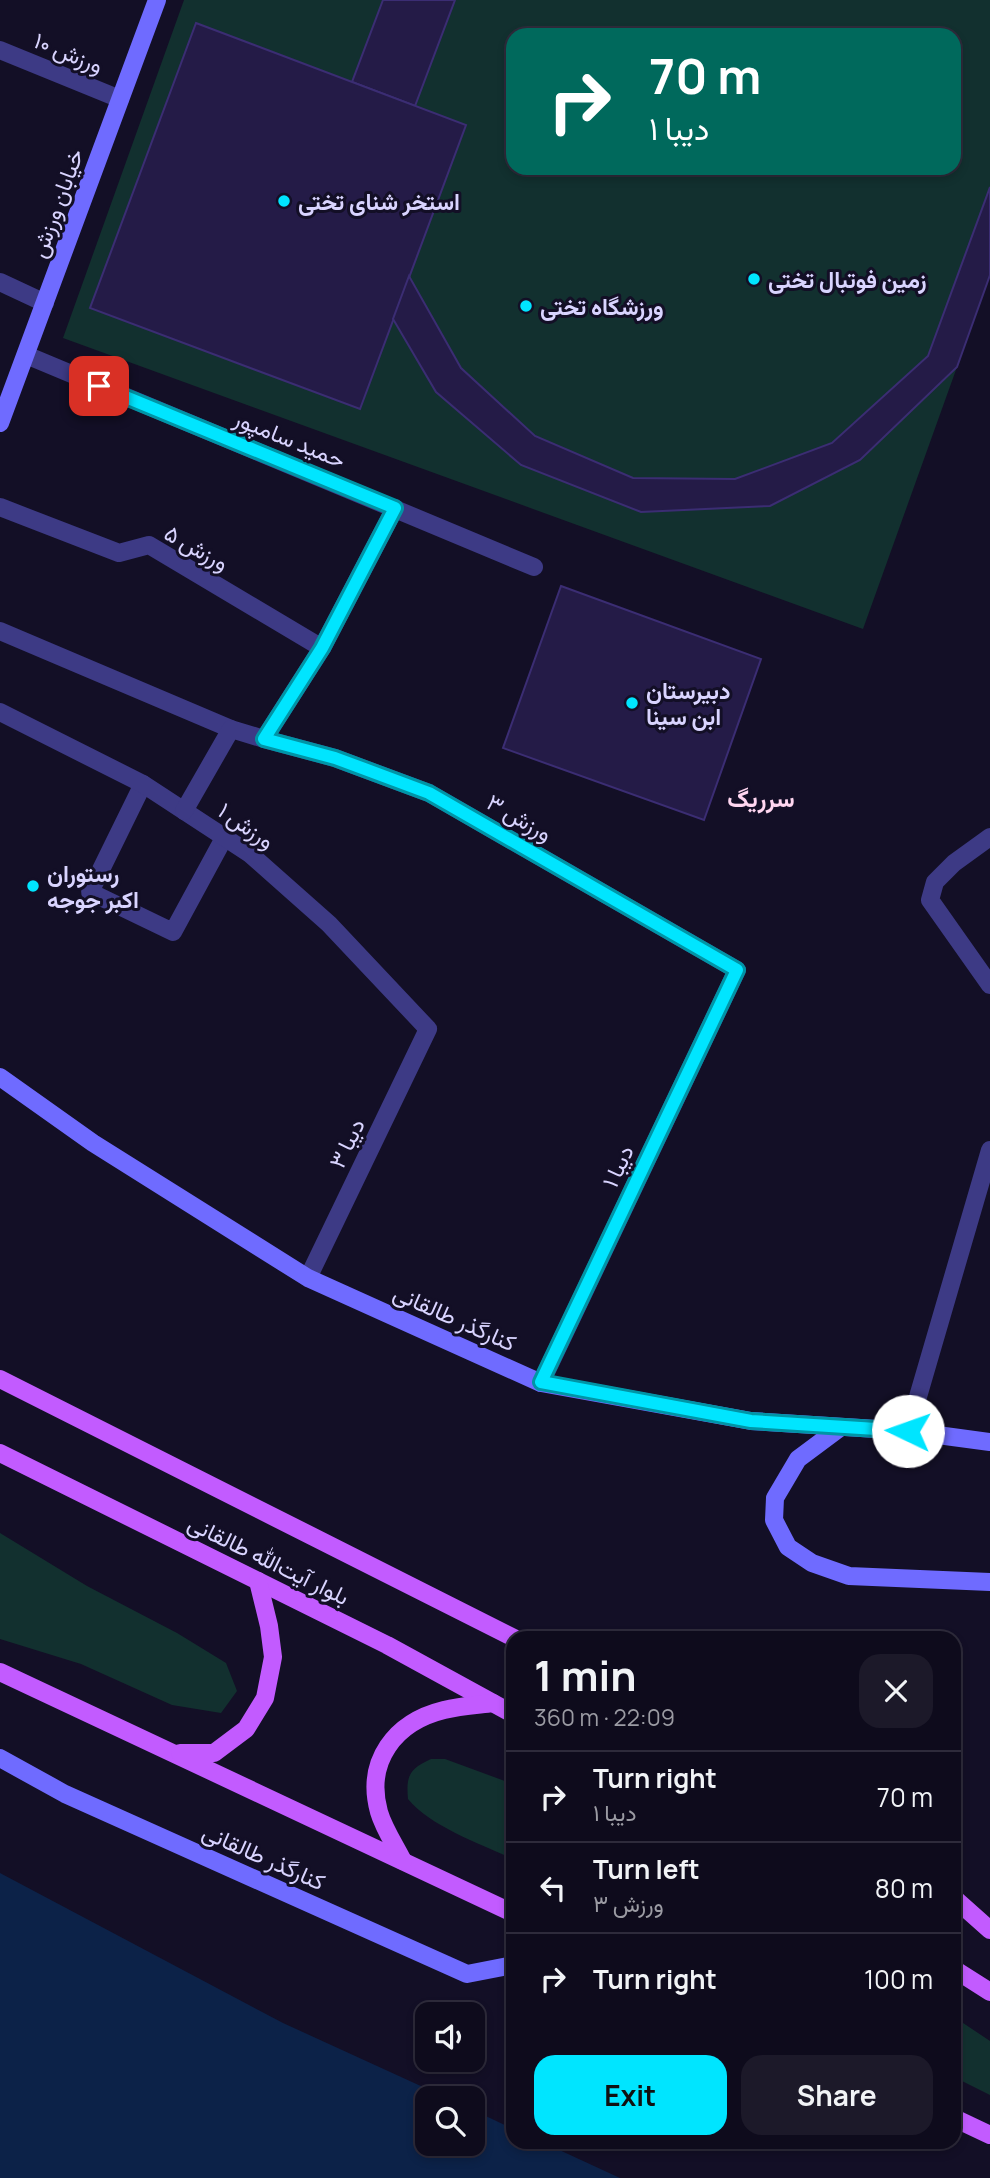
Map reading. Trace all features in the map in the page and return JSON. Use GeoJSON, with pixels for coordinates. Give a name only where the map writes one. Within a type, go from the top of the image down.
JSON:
{"type":"FeatureCollection","features":[{"type":"Feature","properties":{"kind":"main road"},"geometry":{"type":"LineString","coordinates":[[0,1379],[506,1634]]}},
{"type":"Feature","properties":{"kind":"main road","name":"بلوار آیت‌الله طالقانی"},"geometry":{"type":"LineString","coordinates":[[0,1453],[387,1645],[506,1710]]}},
{"type":"Feature","properties":{"kind":"main road"},"geometry":{"type":"LineString","coordinates":[[173,1753],[214,1754],[246,1730],[265,1698],[273,1657],[258,1581]]}},
{"type":"Feature","properties":{"kind":"main road"},"geometry":{"type":"LineString","coordinates":[[0,1672],[506,1910]]}},
{"type":"Feature","properties":{"kind":"main road"},"geometry":{"type":"LineString","coordinates":[[402,1861],[383,1821],[377,1795],[376,1777],[385,1751],[403,1730],[425,1716],[445,1710],[493,1703]]}},
{"type":"Feature","properties":{"kind":"main road"},"geometry":{"type":"LineString","coordinates":[[961,1904],[990,1930]]}},
{"type":"Feature","properties":{"kind":"main road"},"geometry":{"type":"LineString","coordinates":[[961,1973],[990,1992]]}},
{"type":"Feature","properties":{"kind":"main road"},"geometry":{"type":"LineString","coordinates":[[961,2121],[990,2135]]}},
{"type":"Feature","properties":{"kind":"street","name":"خیابان ورزش"},"geometry":{"type":"LineString","coordinates":[[2,414],[158,0]]}},
{"type":"Feature","properties":{"kind":"street","name":"ورزش ۱۰"},"geometry":{"type":"LineString","coordinates":[[0,50],[120,99]]}},
{"type":"Feature","properties":{"kind":"street"},"geometry":{"type":"LineString","coordinates":[[0,282],[45,303]]}},
{"type":"Feature","properties":{"kind":"street","name":"حمید سامپور"},"geometry":{"type":"LineString","coordinates":[[26,355],[534,567]]}},
{"type":"Feature","properties":{"kind":"street","name":"ورزش ۵"},"geometry":{"type":"LineString","coordinates":[[0,508],[119,553],[149,545],[322,648]]}},
{"type":"Feature","properties":{"kind":"street"},"geometry":{"type":"LineString","coordinates":[[264,739],[322,648],[395,508]]}},
{"type":"Feature","properties":{"kind":"street"},"geometry":{"type":"LineString","coordinates":[[0,631],[231,729],[184,811]]}},
{"type":"Feature","properties":{"kind":"street","name":"ورزش ۱"},"geometry":{"type":"LineString","coordinates":[[0,712],[143,784],[250,854],[329,924],[428,1029]]}},
{"type":"Feature","properties":{"kind":"street","name":"ورزش ۳"},"geometry":{"type":"LineString","coordinates":[[231,729],[335,758],[429,793],[737,970]]}},
{"type":"Feature","properties":{"kind":"street"},"geometry":{"type":"LineString","coordinates":[[143,784],[90,891],[173,932],[224,838]]}},
{"type":"Feature","properties":{"kind":"street"},"geometry":{"type":"LineString","coordinates":[[990,837],[954,863],[935,882],[930,900],[990,985]]}},
{"type":"Feature","properties":{"kind":"street","name":"دیبا ۱"},"geometry":{"type":"LineString","coordinates":[[541,1382],[737,970]]}},
{"type":"Feature","properties":{"kind":"street","name":"دیبا ۳"},"geometry":{"type":"LineString","coordinates":[[309,1278],[428,1029]]}},
{"type":"Feature","properties":{"kind":"street","name":"کنارگذر طالقانی"},"geometry":{"type":"LineString","coordinates":[[0,1077],[93,1143],[309,1278],[541,1382],[751,1421],[908,1431],[990,1442]]}},
{"type":"Feature","properties":{"kind":"street"},"geometry":{"type":"LineString","coordinates":[[908,1431],[990,1150]]}},
{"type":"Feature","properties":{"kind":"street"},"geometry":{"type":"LineString","coordinates":[[841,1427],[798,1459],[775,1498],[774,1520],[788,1547],[812,1563],[849,1576],[990,1583]]}},
{"type":"Feature","properties":{"kind":"street","name":"کنارگذر طالقانی"},"geometry":{"type":"LineString","coordinates":[[0,1758],[65,1794],[467,1974],[506,1966]]}},
{"type":"Feature","properties":{"kind":"green space","name":"ورزشگاه تختی"},"geometry":{"type":"Polygon","coordinates":[[[184,0],[990,0],[990,275],[863,629],[63,338],[184,0]]]}},
{"type":"Feature","properties":{"kind":"green space"},"geometry":{"type":"Polygon","coordinates":[[[0,1533],[87,1586],[177,1633],[226,1663],[237,1691],[221,1713],[172,1705],[81,1664],[0,1639],[0,1533]]]}},
{"type":"Feature","properties":{"kind":"green space"},"geometry":{"type":"Polygon","coordinates":[[[431,1759],[445,1759],[506,1781],[506,1856],[443,1826],[408,1799],[410,1774],[431,1759]]]}},
{"type":"Feature","properties":{"kind":"green space"},"geometry":{"type":"Polygon","coordinates":[[[961,2022],[990,2041],[990,2095],[961,2080],[961,2022]]]}},
{"type":"Feature","properties":{"kind":"water"},"geometry":{"type":"Polygon","coordinates":[[[0,1873],[283,2023],[421,2086],[415,2086],[415,2156],[485,2156],[485,2116],[506,2126],[506,2149],[557,2149],[620,2178],[0,2178],[0,1873]]]}},
{"type":"Feature","properties":{"kind":"building"},"geometry":{"type":"Polygon","coordinates":[[[383,0],[455,0],[415,106],[352,82],[383,0]]]}},
{"type":"Feature","properties":{"kind":"building","name":"استخر شنای تختی"},"geometry":{"type":"Polygon","coordinates":[[[196,23],[466,125],[360,409],[90,308],[196,23]]]}},
{"type":"Feature","properties":{"kind":"building"},"geometry":{"type":"Polygon","coordinates":[[[990,187],[990,275],[957,367],[860,460],[770,506],[641,512],[521,465],[436,392],[393,319],[409,276],[461,368],[535,436],[633,478],[735,479],[832,443],[928,356],[990,187]]]}},
{"type":"Feature","properties":{"kind":"building","name":"دبیرستان ابن سینا"},"geometry":{"type":"Polygon","coordinates":[[[561,586],[761,659],[704,820],[503,748],[561,586]]]}},
{"type":"Feature","properties":{"kind":"place","name":"استخر شنای تختی"},"geometry":{"type":"Point","coordinates":[284,201]}},
{"type":"Feature","properties":{"kind":"place","name":"زمین فوتبال تختی"},"geometry":{"type":"Point","coordinates":[754,279]}},
{"type":"Feature","properties":{"kind":"place","name":"ورزشگاه تختی"},"geometry":{"type":"Point","coordinates":[526,306]}},
{"type":"Feature","properties":{"kind":"place","name":"دبیرستان ابن سینا"},"geometry":{"type":"Point","coordinates":[632,703]}},
{"type":"Feature","properties":{"kind":"place","name":"رستوران اکبر جوجه"},"geometry":{"type":"Point","coordinates":[33,886]}},
{"type":"Feature","properties":{"kind":"district","name":"سرریگ"},"geometry":{"type":"Point","coordinates":[761,797]}},
{"type":"Feature","properties":{"kind":"route"},"geometry":{"type":"LineString","coordinates":[[99,386],[395,508],[322,648],[264,739],[335,758],[429,793],[737,970],[541,1382],[751,1421],[908,1431]]}}]}
